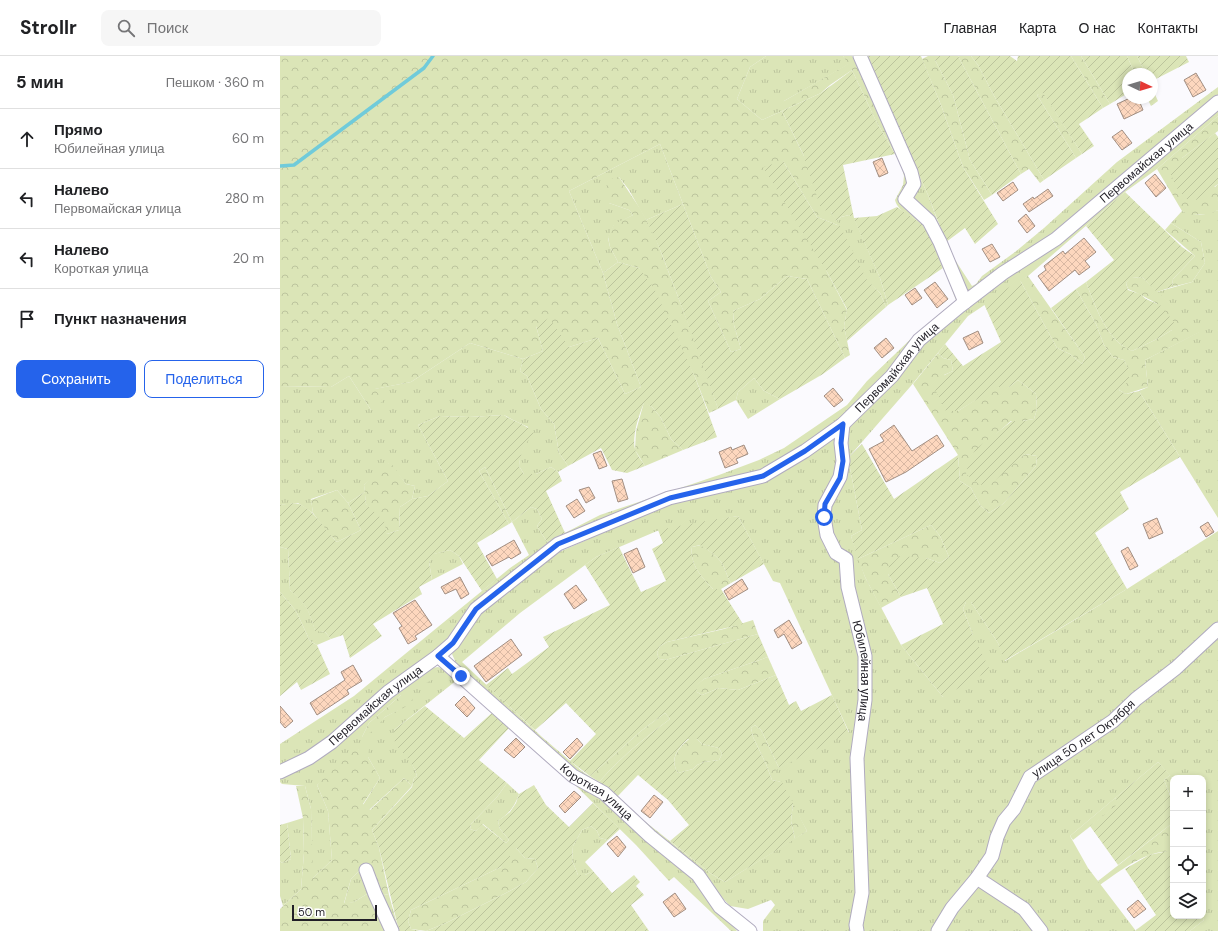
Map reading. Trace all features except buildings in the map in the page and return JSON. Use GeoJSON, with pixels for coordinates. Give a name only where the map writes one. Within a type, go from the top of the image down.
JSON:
{"type":"FeatureCollection","features":[{"type":"Feature","properties":{"kind":"street"},"geometry":{"type":"LineString","coordinates":[[860,56],[911,172],[914,184],[905,199],[929,221],[940,242],[965,302]]}},
{"type":"Feature","properties":{"kind":"street","name":"Первомайская улица"},"geometry":{"type":"LineString","coordinates":[[280,772],[309,758],[332,742],[388,692],[438,656],[453,643],[476,609],[558,544],[670,498],[763,476],[805,451],[843,424],[892,376],[919,340],[1003,273],[1056,239],[1218,102]]}},
{"type":"Feature","properties":{"kind":"street","name":"Юбилейная улица"},"geometry":{"type":"LineString","coordinates":[[843,424],[841,443],[843,461],[840,478],[825,504],[824,517],[827,534],[836,553],[846,559],[848,587],[865,656],[865,700],[857,758],[862,893],[856,925],[857,931]]}},
{"type":"Feature","properties":{"kind":"street","name":"улица 50 лет Октября"},"geometry":{"type":"LineString","coordinates":[[938,931],[952,908],[977,878],[992,856],[997,837],[1004,821],[1014,809],[1030,778],[1113,721],[1136,699],[1176,668],[1218,629]]}},
{"type":"Feature","properties":{"kind":"street","name":"Короткая улица"},"geometry":{"type":"LineString","coordinates":[[438,656],[573,776],[604,793],[650,836],[698,875],[720,907],[750,931]]}},
{"type":"Feature","properties":{"kind":"street"},"geometry":{"type":"LineString","coordinates":[[366,870],[374,894],[392,931]]}},
{"type":"Feature","properties":{"kind":"street"},"geometry":{"type":"LineString","coordinates":[[977,878],[1024,909],[1041,931]]}},
{"type":"Feature","properties":{"kind":"green space"},"geometry":{"type":"Polygon","coordinates":[[[280,56],[766,56],[750,67],[737,99],[762,120],[782,111],[831,212],[840,226],[817,217],[783,161],[827,272],[847,310],[844,326],[850,355],[845,358],[807,279],[787,276],[760,299],[733,311],[734,325],[741,349],[731,352],[708,301],[721,292],[711,277],[660,144],[569,191],[603,273],[617,324],[641,387],[625,394],[598,338],[569,347],[536,326],[543,351],[523,359],[470,343],[411,382],[375,389],[383,401],[371,410],[349,376],[331,387],[280,386],[280,56]]]}},
{"type":"Feature","properties":{"kind":"green space"},"geometry":{"type":"Polygon","coordinates":[[[766,56],[843,56],[849,64],[784,101],[782,111],[762,120],[737,99],[750,67],[766,56]]]}},
{"type":"Feature","properties":{"kind":"green space"},"geometry":{"type":"Polygon","coordinates":[[[843,56],[852,56],[866,77],[908,170],[908,188],[960,297],[956,300],[936,248],[926,229],[922,224],[902,211],[895,200],[903,185],[904,176],[901,164],[876,121],[852,70],[821,93],[782,111],[781,103],[848,64],[843,56]]]}},
{"type":"Feature","properties":{"kind":"green space"},"geometry":{"type":"Polygon","coordinates":[[[865,56],[928,195],[948,249],[972,286],[976,284],[982,276],[1015,252],[1044,228],[1117,162],[1218,87],[1218,100],[1054,237],[966,297],[909,200],[914,187],[865,56]]]}},
{"type":"Feature","properties":{"kind":"green space"},"geometry":{"type":"Polygon","coordinates":[[[865,56],[921,56],[941,105],[963,167],[998,224],[975,244],[965,228],[946,242],[928,195],[865,56]]]}},
{"type":"Feature","properties":{"kind":"green space"},"geometry":{"type":"Polygon","coordinates":[[[928,56],[935,56],[935,60],[953,95],[970,160],[992,195],[984,200],[963,167],[941,105],[922,59],[928,56]]]}},
{"type":"Feature","properties":{"kind":"green space"},"geometry":{"type":"Polygon","coordinates":[[[935,56],[958,56],[1021,174],[992,195],[970,160],[953,95],[935,60],[935,56]]]}},
{"type":"Feature","properties":{"kind":"green space"},"geometry":{"type":"Polygon","coordinates":[[[958,56],[971,56],[978,65],[993,94],[1044,180],[1040,183],[1029,169],[1021,174],[958,56]]]}},
{"type":"Feature","properties":{"kind":"green space"},"geometry":{"type":"Polygon","coordinates":[[[971,56],[1010,56],[1017,61],[1018,56],[1071,56],[1103,108],[1079,124],[1094,146],[1082,154],[1043,93],[1037,95],[1076,158],[1044,180],[993,94],[978,65],[971,56]]]}},
{"type":"Feature","properties":{"kind":"green space"},"geometry":{"type":"Polygon","coordinates":[[[1071,56],[1081,56],[1110,104],[1103,108],[1071,56]]]}},
{"type":"Feature","properties":{"kind":"green space"},"geometry":{"type":"Polygon","coordinates":[[[1081,56],[1127,56],[1132,68],[1122,68],[1122,97],[1110,104],[1081,56]]]}},
{"type":"Feature","properties":{"kind":"green space"},"geometry":{"type":"Polygon","coordinates":[[[1127,56],[1137,56],[1143,68],[1132,68],[1127,56]]]}},
{"type":"Feature","properties":{"kind":"green space"},"geometry":{"type":"Polygon","coordinates":[[[1137,56],[1186,56],[1189,62],[1158,78],[1158,68],[1143,68],[1137,56]]]}},
{"type":"Feature","properties":{"kind":"green space"},"geometry":{"type":"Polygon","coordinates":[[[852,70],[876,121],[895,154],[843,165],[854,218],[877,216],[897,207],[922,224],[932,239],[943,268],[888,305],[880,278],[854,219],[849,215],[841,217],[836,221],[831,212],[821,209],[803,154],[782,111],[821,93],[852,70]]]}},
{"type":"Feature","properties":{"kind":"green space"},"geometry":{"type":"Polygon","coordinates":[[[1043,92],[1082,154],[1076,158],[1037,95],[1043,92]]]}},
{"type":"Feature","properties":{"kind":"green space"},"geometry":{"type":"Polygon","coordinates":[[[1218,106],[1218,116],[1157,169],[1125,192],[1028,276],[968,316],[910,387],[848,458],[862,530],[851,536],[865,577],[901,645],[943,697],[973,635],[963,609],[966,602],[971,602],[998,643],[1005,661],[1127,589],[1218,531],[1218,931],[1190,931],[1204,919],[1206,919],[1206,775],[1170,776],[1158,762],[1070,836],[1088,868],[1136,931],[763,931],[763,921],[775,905],[771,900],[748,909],[730,906],[716,891],[572,770],[456,663],[452,654],[477,617],[493,600],[557,553],[688,497],[724,489],[739,489],[765,479],[810,452],[930,335],[1218,106]],[[738,516],[657,531],[596,557],[520,613],[462,662],[542,737],[583,772],[605,786],[628,808],[710,873],[725,882],[807,831],[774,770],[849,732],[780,583],[773,581],[738,516]]]}},
{"type":"Feature","properties":{"kind":"green space"},"geometry":{"type":"Polygon","coordinates":[[[1218,116],[1218,131],[1182,158],[1215,187],[1218,184],[1218,210],[1210,214],[1190,215],[1182,211],[1157,169],[1218,116]]]}},
{"type":"Feature","properties":{"kind":"green space"},"geometry":{"type":"Polygon","coordinates":[[[1215,133],[1218,137],[1218,184],[1196,200],[1186,199],[1176,187],[1170,172],[1182,158],[1215,133]]]}},
{"type":"Feature","properties":{"kind":"green space"},"geometry":{"type":"Polygon","coordinates":[[[660,144],[683,204],[646,220],[629,190],[619,177],[609,203],[629,210],[633,215],[614,225],[608,238],[610,247],[618,262],[603,273],[569,191],[660,144]]]}},
{"type":"Feature","properties":{"kind":"green space"},"geometry":{"type":"Polygon","coordinates":[[[783,161],[817,217],[840,226],[867,280],[880,293],[886,307],[847,341],[844,326],[847,309],[827,272],[763,167],[783,161]]]}},
{"type":"Feature","properties":{"kind":"green space"},"geometry":{"type":"Polygon","coordinates":[[[619,177],[641,210],[654,234],[703,362],[718,409],[709,413],[695,377],[639,268],[618,262],[610,247],[608,237],[614,224],[633,215],[629,210],[609,203],[603,191],[611,179],[619,177]]]}},
{"type":"Feature","properties":{"kind":"green space"},"geometry":{"type":"Polygon","coordinates":[[[1125,192],[1182,247],[1195,256],[1173,279],[1172,287],[1157,292],[1142,277],[1132,278],[1126,283],[1128,290],[1140,294],[1146,299],[1160,305],[1174,322],[1172,330],[1132,351],[1119,343],[1108,330],[1099,314],[1086,282],[1114,260],[1086,226],[1125,192]]]}},
{"type":"Feature","properties":{"kind":"green space"},"geometry":{"type":"Polygon","coordinates":[[[683,204],[711,277],[721,292],[708,301],[731,352],[741,349],[734,325],[733,311],[760,299],[787,276],[807,279],[845,358],[823,374],[780,399],[764,391],[754,378],[738,392],[736,400],[718,409],[666,266],[646,220],[683,204]]]}},
{"type":"Feature","properties":{"kind":"green space"},"geometry":{"type":"Polygon","coordinates":[[[1218,210],[1218,518],[1139,391],[1148,387],[1145,360],[1199,332],[1157,292],[1192,282],[1205,263],[1201,242],[1171,223],[1182,211],[1200,215],[1218,210]]]}},
{"type":"Feature","properties":{"kind":"green space"},"geometry":{"type":"Polygon","coordinates":[[[849,215],[854,218],[880,278],[888,305],[886,307],[880,293],[867,281],[836,221],[841,217],[849,215]]]}},
{"type":"Feature","properties":{"kind":"green space"},"geometry":{"type":"Polygon","coordinates":[[[1171,223],[1201,242],[1205,263],[1192,282],[1172,287],[1173,279],[1195,256],[1165,230],[1171,223]]]}},
{"type":"Feature","properties":{"kind":"green space"},"geometry":{"type":"Polygon","coordinates":[[[618,262],[639,268],[654,288],[695,377],[717,437],[683,450],[671,439],[661,418],[652,407],[644,403],[636,425],[634,443],[638,456],[645,466],[627,473],[612,470],[601,448],[568,466],[559,453],[554,424],[541,409],[527,376],[520,371],[523,359],[543,351],[536,326],[549,318],[569,347],[598,338],[625,394],[641,387],[617,324],[603,273],[618,262]]]}},
{"type":"Feature","properties":{"kind":"green space"},"geometry":{"type":"Polygon","coordinates":[[[1028,276],[1085,357],[1082,364],[1070,354],[1057,348],[1020,280],[1028,276]]]}},
{"type":"Feature","properties":{"kind":"green space"},"geometry":{"type":"Polygon","coordinates":[[[1142,277],[1200,332],[1145,360],[1148,387],[1126,394],[1119,390],[1129,371],[1124,360],[1113,357],[1104,345],[1096,324],[1076,289],[1086,282],[1099,314],[1108,330],[1119,343],[1132,351],[1172,330],[1159,305],[1128,289],[1126,283],[1131,278],[1142,277]]]}},
{"type":"Feature","properties":{"kind":"green space"},"geometry":{"type":"Polygon","coordinates":[[[1020,280],[1057,348],[1070,354],[1082,364],[1085,357],[1051,308],[1076,289],[1096,324],[1104,345],[1113,357],[1124,360],[1129,370],[1129,381],[1119,390],[1126,394],[1139,391],[1180,457],[1120,492],[1129,509],[1095,533],[1127,589],[1004,661],[998,643],[971,602],[966,602],[963,609],[973,635],[990,670],[943,697],[901,645],[943,624],[927,588],[901,597],[888,574],[889,566],[900,556],[926,558],[940,563],[949,557],[940,536],[931,525],[858,559],[851,536],[862,530],[848,458],[862,444],[894,499],[958,455],[960,481],[971,488],[980,505],[989,513],[1003,504],[1036,466],[1037,456],[1025,454],[992,483],[980,485],[966,474],[969,460],[976,449],[1012,421],[1034,419],[1037,409],[1036,394],[1018,380],[1009,387],[997,387],[958,411],[946,411],[934,388],[939,379],[953,371],[951,360],[943,358],[938,353],[945,344],[963,366],[1001,342],[984,304],[1020,280]]]}},
{"type":"Feature","properties":{"kind":"green space"},"geometry":{"type":"Polygon","coordinates":[[[960,297],[961,300],[891,375],[840,421],[762,472],[638,509],[520,570],[451,642],[328,740],[280,767],[280,744],[354,696],[510,568],[529,555],[512,522],[531,507],[537,509],[542,519],[537,526],[547,542],[600,515],[719,475],[759,460],[784,448],[847,405],[867,381],[919,331],[960,297]]]}},
{"type":"Feature","properties":{"kind":"green space"},"geometry":{"type":"Polygon","coordinates":[[[470,343],[523,359],[520,371],[527,376],[541,409],[554,424],[559,453],[568,466],[558,472],[551,467],[536,474],[524,474],[519,466],[520,455],[527,440],[528,427],[504,415],[469,417],[440,416],[418,425],[448,481],[428,496],[412,499],[415,486],[406,484],[389,463],[364,485],[365,492],[348,503],[337,490],[311,499],[313,513],[298,503],[280,505],[280,386],[331,387],[349,376],[371,410],[374,389],[411,382],[470,343]]]}},
{"type":"Feature","properties":{"kind":"green space"},"geometry":{"type":"Polygon","coordinates":[[[938,353],[943,358],[951,360],[953,371],[944,375],[958,411],[997,386],[1009,387],[1018,380],[1036,394],[1037,409],[1034,419],[1011,421],[996,434],[1010,466],[1025,454],[1037,456],[1036,466],[1003,504],[989,513],[980,505],[971,488],[960,481],[958,455],[913,384],[938,353]]]}},
{"type":"Feature","properties":{"kind":"green space"},"geometry":{"type":"Polygon","coordinates":[[[754,378],[764,391],[780,399],[748,419],[736,400],[738,392],[754,378]]]}},
{"type":"Feature","properties":{"kind":"green space"},"geometry":{"type":"Polygon","coordinates":[[[644,402],[652,407],[661,418],[671,439],[683,450],[645,466],[635,450],[636,431],[644,402]]]}},
{"type":"Feature","properties":{"kind":"green space"},"geometry":{"type":"Polygon","coordinates":[[[504,415],[527,427],[534,433],[526,444],[520,457],[519,466],[524,474],[536,474],[551,467],[558,472],[562,481],[546,491],[565,533],[547,542],[537,526],[542,519],[537,509],[531,507],[512,522],[485,467],[479,471],[509,524],[477,543],[497,579],[482,591],[459,556],[450,550],[434,554],[429,562],[432,580],[419,587],[422,594],[373,624],[382,636],[350,658],[343,635],[331,639],[325,632],[315,631],[306,608],[300,599],[290,590],[288,549],[280,547],[280,505],[295,503],[305,507],[315,516],[337,542],[361,530],[348,503],[365,492],[366,504],[384,521],[387,534],[399,530],[400,507],[412,499],[428,496],[448,481],[418,425],[440,416],[469,417],[504,415]]]}},
{"type":"Feature","properties":{"kind":"green space"},"geometry":{"type":"Polygon","coordinates":[[[390,462],[406,484],[415,486],[412,499],[400,507],[399,530],[387,534],[366,504],[364,485],[377,471],[390,462]]]}},
{"type":"Feature","properties":{"kind":"green space"},"geometry":{"type":"Polygon","coordinates":[[[485,467],[512,522],[509,524],[479,471],[485,467]]]}},
{"type":"Feature","properties":{"kind":"green space"},"geometry":{"type":"Polygon","coordinates":[[[337,490],[348,503],[361,530],[337,542],[327,532],[313,513],[311,500],[337,490]]]}},
{"type":"Feature","properties":{"kind":"green space"},"geometry":{"type":"Polygon","coordinates":[[[738,516],[764,564],[731,583],[723,565],[716,556],[700,545],[692,547],[692,559],[697,570],[713,589],[721,589],[743,624],[667,642],[660,646],[657,653],[659,659],[665,660],[758,634],[768,657],[704,679],[696,686],[697,692],[702,695],[719,688],[738,690],[776,675],[789,705],[796,701],[801,711],[832,695],[849,733],[779,768],[761,730],[755,725],[751,728],[753,737],[772,780],[782,782],[793,803],[791,821],[795,839],[725,882],[710,873],[670,841],[689,825],[668,800],[638,775],[617,797],[599,782],[615,765],[651,733],[670,719],[665,713],[641,731],[590,776],[570,761],[596,734],[566,703],[535,730],[486,685],[508,668],[512,674],[549,647],[543,637],[610,605],[585,565],[596,557],[619,547],[641,592],[666,581],[652,549],[663,543],[658,530],[738,516]],[[688,739],[678,750],[674,763],[678,773],[693,769],[697,765],[704,762],[719,760],[722,754],[719,748],[702,744],[697,739],[688,739]]]}},
{"type":"Feature","properties":{"kind":"green space"},"geometry":{"type":"Polygon","coordinates":[[[931,525],[940,536],[949,557],[940,563],[926,558],[888,574],[901,597],[881,608],[865,577],[858,559],[931,525]]]}},
{"type":"Feature","properties":{"kind":"green space"},"geometry":{"type":"Polygon","coordinates":[[[701,545],[719,559],[731,583],[721,589],[713,589],[697,570],[692,559],[692,547],[701,545]]]}},
{"type":"Feature","properties":{"kind":"green space"},"geometry":{"type":"Polygon","coordinates":[[[280,547],[288,549],[290,590],[306,607],[315,630],[325,632],[331,639],[317,645],[310,641],[296,611],[280,592],[280,547]]]}},
{"type":"Feature","properties":{"kind":"green space"},"geometry":{"type":"Polygon","coordinates":[[[450,550],[459,556],[463,564],[432,580],[429,562],[433,554],[450,550]]]}},
{"type":"Feature","properties":{"kind":"green space"},"geometry":{"type":"Polygon","coordinates":[[[280,592],[296,611],[310,641],[317,645],[330,674],[301,690],[297,682],[280,696],[280,592]]]}},
{"type":"Feature","properties":{"kind":"green space"},"geometry":{"type":"Polygon","coordinates":[[[753,620],[758,634],[665,660],[659,659],[657,653],[660,646],[667,642],[724,629],[753,620]]]}},
{"type":"Feature","properties":{"kind":"green space"},"geometry":{"type":"Polygon","coordinates":[[[768,657],[776,675],[738,690],[719,688],[702,695],[697,692],[695,686],[704,679],[768,657]]]}},
{"type":"Feature","properties":{"kind":"green space"},"geometry":{"type":"Polygon","coordinates":[[[438,667],[450,671],[689,873],[737,931],[731,931],[674,877],[669,881],[636,845],[574,784],[457,680],[394,730],[417,776],[414,778],[412,786],[404,778],[369,810],[363,805],[380,778],[368,757],[368,749],[359,749],[317,785],[328,811],[332,860],[312,879],[311,809],[305,786],[282,784],[280,782],[280,776],[362,719],[426,669],[438,667]],[[401,695],[369,723],[362,737],[385,717],[398,710],[401,695]]]}},
{"type":"Feature","properties":{"kind":"green space"},"geometry":{"type":"Polygon","coordinates":[[[431,673],[433,679],[418,688],[423,676],[431,673]]]}},
{"type":"Feature","properties":{"kind":"green space"},"geometry":{"type":"Polygon","coordinates":[[[411,693],[413,703],[385,717],[373,731],[362,737],[369,723],[401,695],[411,693]]]}},
{"type":"Feature","properties":{"kind":"green space"},"geometry":{"type":"Polygon","coordinates":[[[425,706],[464,738],[493,712],[510,727],[479,760],[507,783],[497,797],[471,824],[470,829],[476,831],[482,824],[506,843],[509,840],[500,829],[498,821],[510,812],[516,803],[519,794],[534,785],[546,805],[569,827],[593,803],[620,829],[608,840],[600,838],[597,831],[591,826],[582,830],[573,846],[572,860],[578,875],[585,875],[593,871],[612,893],[634,875],[640,882],[636,886],[644,895],[631,905],[649,931],[426,931],[446,923],[526,882],[538,868],[535,859],[525,858],[516,848],[510,848],[510,858],[501,867],[411,910],[408,921],[411,929],[421,931],[399,931],[379,848],[372,830],[412,787],[414,778],[417,776],[409,760],[395,744],[394,730],[425,706]]]}},
{"type":"Feature","properties":{"kind":"green space"},"geometry":{"type":"Polygon","coordinates":[[[665,713],[670,719],[651,733],[615,765],[599,782],[590,776],[641,731],[665,713]]]}},
{"type":"Feature","properties":{"kind":"green space"},"geometry":{"type":"Polygon","coordinates":[[[755,725],[761,730],[779,768],[775,771],[782,782],[772,780],[753,737],[751,728],[755,725]]]}},
{"type":"Feature","properties":{"kind":"green space"},"geometry":{"type":"Polygon","coordinates":[[[689,739],[697,739],[702,744],[719,748],[722,754],[719,760],[704,762],[697,765],[693,769],[678,773],[674,763],[676,754],[681,746],[689,739]]]}},
{"type":"Feature","properties":{"kind":"green space"},"geometry":{"type":"Polygon","coordinates":[[[359,749],[369,749],[368,757],[380,778],[363,804],[370,810],[404,778],[412,786],[372,830],[379,848],[389,895],[378,893],[366,864],[351,879],[344,903],[354,902],[367,894],[373,899],[389,931],[280,931],[280,909],[301,889],[304,853],[303,818],[296,786],[305,786],[311,809],[313,878],[332,860],[328,811],[317,785],[341,758],[359,749]]]}},
{"type":"Feature","properties":{"kind":"green space"},"geometry":{"type":"Polygon","coordinates":[[[1158,762],[1170,775],[1164,780],[1170,797],[1170,825],[1118,865],[1090,826],[1119,803],[1115,798],[1158,762]]]}},
{"type":"Feature","properties":{"kind":"green space"},"geometry":{"type":"Polygon","coordinates":[[[1170,775],[1170,795],[1164,780],[1170,775]]]}},
{"type":"Feature","properties":{"kind":"green space"},"geometry":{"type":"Polygon","coordinates":[[[507,783],[519,794],[511,809],[498,821],[500,829],[509,840],[506,843],[483,824],[476,831],[470,829],[471,824],[497,797],[507,783]]]}},
{"type":"Feature","properties":{"kind":"green space"},"geometry":{"type":"Polygon","coordinates":[[[1115,798],[1120,803],[1073,840],[1070,836],[1115,798]]]}},
{"type":"Feature","properties":{"kind":"green space"},"geometry":{"type":"Polygon","coordinates":[[[793,803],[807,831],[795,839],[791,821],[793,803]]]}},
{"type":"Feature","properties":{"kind":"green space"},"geometry":{"type":"Polygon","coordinates":[[[303,818],[304,853],[301,889],[283,906],[280,896],[280,861],[282,863],[291,859],[287,823],[303,818]]]}},
{"type":"Feature","properties":{"kind":"green space"},"geometry":{"type":"Polygon","coordinates":[[[287,823],[291,859],[282,863],[280,861],[280,825],[287,823]]]}},
{"type":"Feature","properties":{"kind":"green space"},"geometry":{"type":"Polygon","coordinates":[[[1170,825],[1170,853],[1155,853],[1135,862],[1100,885],[1098,881],[1170,825]]]}},
{"type":"Feature","properties":{"kind":"green space"},"geometry":{"type":"Polygon","coordinates":[[[591,826],[597,831],[600,838],[608,840],[585,862],[593,871],[585,875],[578,875],[572,860],[573,846],[582,830],[591,826]]]}},
{"type":"Feature","properties":{"kind":"green space"},"geometry":{"type":"Polygon","coordinates":[[[510,848],[516,848],[525,858],[535,859],[538,868],[526,882],[446,923],[426,931],[411,929],[408,921],[411,910],[501,867],[510,848]]]}},
{"type":"Feature","properties":{"kind":"green space"},"geometry":{"type":"Polygon","coordinates":[[[1170,852],[1170,919],[1204,919],[1190,931],[1136,931],[1156,915],[1125,869],[1149,855],[1170,852]]]}},
{"type":"Feature","properties":{"kind":"green space"},"geometry":{"type":"Polygon","coordinates":[[[364,866],[373,899],[367,894],[354,902],[344,904],[351,879],[364,866]]]}},
{"type":"Feature","properties":{"kind":"green space"},"geometry":{"type":"Polygon","coordinates":[[[378,893],[389,895],[399,931],[393,931],[378,893]]]}},
{"type":"Feature","properties":{"kind":"waterway"},"geometry":{"type":"LineString","coordinates":[[280,166],[294,165],[424,68],[433,56]]}},
{"type":"Feature","properties":{"kind":"route"},"geometry":{"type":"LineString","coordinates":[[461,676],[438,656],[453,643],[476,609],[558,544],[670,498],[763,476],[805,451],[843,424],[841,443],[843,461],[840,478],[825,504],[824,517]]}}]}
